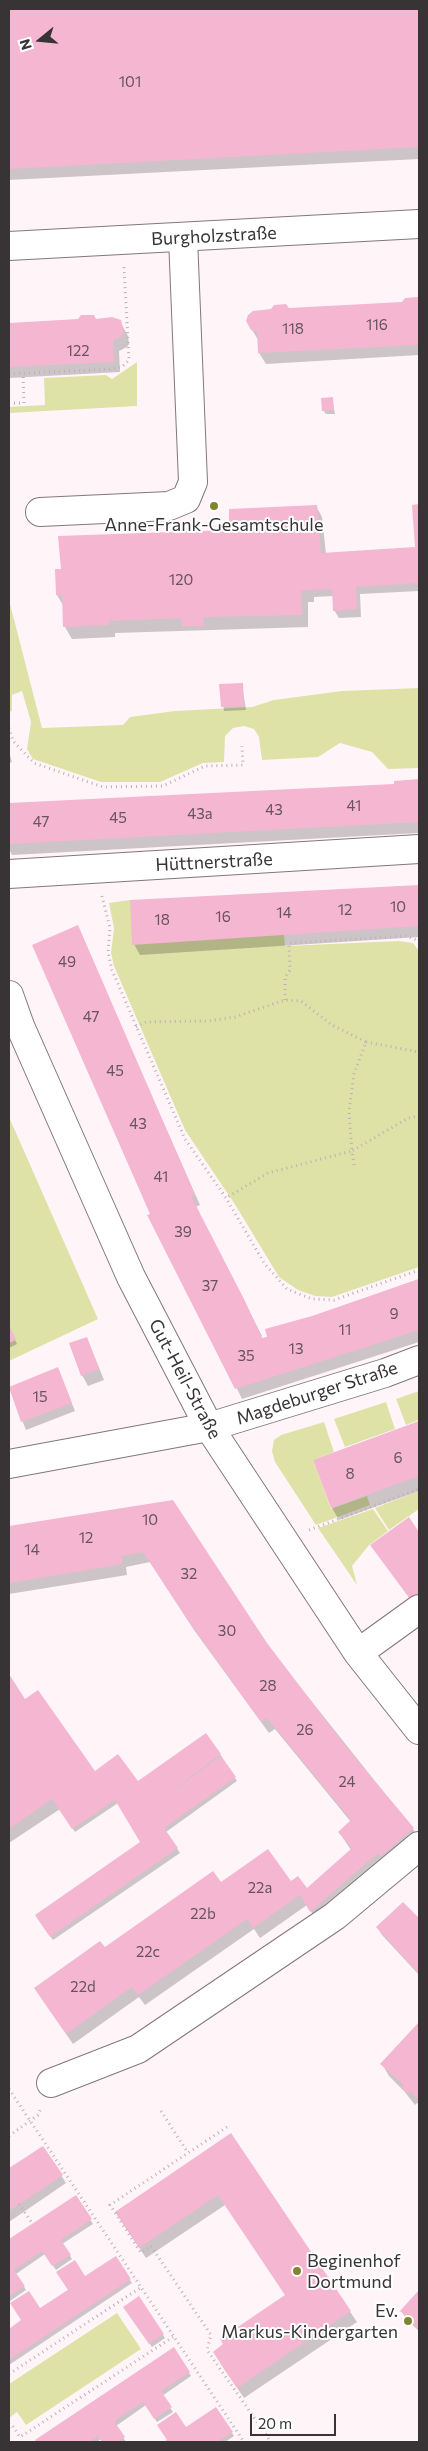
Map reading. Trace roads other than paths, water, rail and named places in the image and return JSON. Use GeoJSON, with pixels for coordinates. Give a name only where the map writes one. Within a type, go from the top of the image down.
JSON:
{"type":"FeatureCollection","features":[{"type":"Feature","properties":{"kind":"street","name":"Burgholzstraße"},"geometry":{"type":"LineString","coordinates":[[9,246],[419,224]]}},
{"type":"Feature","properties":{"kind":"street"},"geometry":{"type":"LineString","coordinates":[[40,512],[169,506],[186,499],[193,482],[183,238]]}},
{"type":"Feature","properties":{"kind":"street","name":"Hüttnerstraße"},"geometry":{"type":"LineString","coordinates":[[9,874],[419,849]]}},
{"type":"Feature","properties":{"kind":"street","name":"Gut-Heil-Straße"},"geometry":{"type":"LineString","coordinates":[[9,995],[20,1026],[131,1277],[210,1428],[358,1653],[419,1730]]}},
{"type":"Feature","properties":{"kind":"street","name":"Magdeburger Straße"},"geometry":{"type":"LineString","coordinates":[[9,1464],[210,1428],[385,1373],[419,1360]]}},
{"type":"Feature","properties":{"kind":"street"},"geometry":{"type":"LineString","coordinates":[[358,1653],[419,1610]]}},
{"type":"Feature","properties":{"kind":"street"},"geometry":{"type":"LineString","coordinates":[[51,2083],[138,2049],[335,1916],[419,1846]]}},
{"type":"Feature","properties":{"kind":"place","name":"Anne-Frank-Gesamtschule"},"geometry":{"type":"Point","coordinates":[214,506]}},
{"type":"Feature","properties":{"kind":"place","name":"Beginenhof Dortmund"},"geometry":{"type":"Point","coordinates":[297,2271]}},
{"type":"Feature","properties":{"kind":"place","name":"Ev. Markus-Kindergarten"},"geometry":{"type":"Point","coordinates":[408,2321]}}]}
